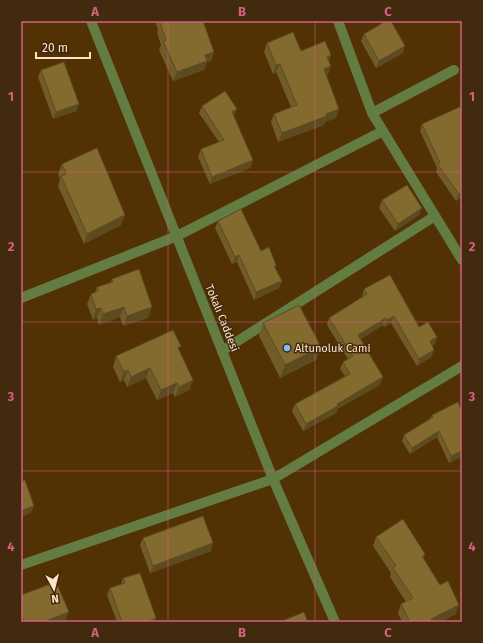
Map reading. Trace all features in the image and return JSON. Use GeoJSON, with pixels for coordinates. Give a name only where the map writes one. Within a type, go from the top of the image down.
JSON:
{"type":"FeatureCollection","features":[{"type":"Feature","properties":{"kind":"street","name":"Tokalı Caddesi"},"geometry":{"type":"LineString","coordinates":[[92,21],[273,479],[335,622]]}},
{"type":"Feature","properties":{"kind":"street"},"geometry":{"type":"LineString","coordinates":[[338,21],[372,113],[462,260]]}},
{"type":"Feature","properties":{"kind":"street"},"geometry":{"type":"LineString","coordinates":[[372,113],[454,70]]}},
{"type":"Feature","properties":{"kind":"street"},"geometry":{"type":"LineString","coordinates":[[21,298],[177,236],[383,131]]}},
{"type":"Feature","properties":{"kind":"street"},"geometry":{"type":"LineString","coordinates":[[222,351],[435,216]]}},
{"type":"Feature","properties":{"kind":"street"},"geometry":{"type":"LineString","coordinates":[[21,565],[273,479],[462,366]]}},
{"type":"Feature","properties":{"kind":"building"},"geometry":{"type":"Polygon","coordinates":[[[161,21],[203,21],[214,52],[205,55],[207,61],[177,72],[163,41],[166,40],[160,23],[162,22],[161,21]]]}},
{"type":"Feature","properties":{"kind":"building"},"geometry":{"type":"Polygon","coordinates":[[[386,21],[391,21],[405,46],[379,61],[364,34],[386,21]]]}},
{"type":"Feature","properties":{"kind":"building"},"geometry":{"type":"Polygon","coordinates":[[[293,32],[301,51],[325,41],[331,55],[327,57],[331,66],[324,69],[339,109],[326,114],[327,116],[282,133],[274,114],[297,105],[280,64],[276,65],[267,43],[293,32]]]}},
{"type":"Feature","properties":{"kind":"building"},"geometry":{"type":"Polygon","coordinates":[[[64,62],[79,104],[56,112],[41,70],[64,62]]]}},
{"type":"Feature","properties":{"kind":"building"},"geometry":{"type":"Polygon","coordinates":[[[225,91],[237,109],[232,112],[253,160],[212,177],[201,149],[224,140],[202,106],[225,91]]]}},
{"type":"Feature","properties":{"kind":"building"},"geometry":{"type":"Polygon","coordinates":[[[462,106],[462,191],[459,194],[438,165],[440,163],[422,124],[462,106]]]}},
{"type":"Feature","properties":{"kind":"building"},"geometry":{"type":"Polygon","coordinates":[[[97,148],[125,215],[87,234],[61,176],[66,174],[62,164],[97,148]]]}},
{"type":"Feature","properties":{"kind":"building"},"geometry":{"type":"Polygon","coordinates":[[[407,185],[422,208],[398,224],[382,200],[407,185]]]}},
{"type":"Feature","properties":{"kind":"building"},"geometry":{"type":"Polygon","coordinates":[[[241,209],[261,251],[269,247],[276,265],[274,266],[282,281],[256,292],[239,255],[235,257],[218,221],[241,209]]]}},
{"type":"Feature","properties":{"kind":"building"},"geometry":{"type":"Polygon","coordinates":[[[139,269],[152,307],[127,316],[124,307],[103,314],[101,308],[96,309],[91,294],[98,291],[97,287],[113,282],[112,279],[139,269]]]}},
{"type":"Feature","properties":{"kind":"building"},"geometry":{"type":"Polygon","coordinates":[[[390,275],[419,327],[428,322],[437,337],[430,341],[434,350],[419,359],[394,316],[387,320],[386,318],[358,335],[383,377],[337,404],[338,406],[306,424],[295,404],[350,374],[343,362],[353,356],[329,318],[367,294],[364,289],[390,275]]]}},
{"type":"Feature","properties":{"kind":"building"},"geometry":{"type":"Polygon","coordinates":[[[299,305],[321,347],[285,365],[263,323],[299,305]]]}},
{"type":"Feature","properties":{"kind":"building"},"geometry":{"type":"Polygon","coordinates":[[[173,330],[181,346],[178,348],[193,380],[179,387],[177,383],[161,390],[150,368],[131,377],[128,370],[124,372],[116,356],[173,330]]]}},
{"type":"Feature","properties":{"kind":"building"},"geometry":{"type":"Polygon","coordinates":[[[458,402],[462,412],[462,451],[451,456],[439,431],[412,448],[404,435],[433,417],[432,415],[458,402]]]}},
{"type":"Feature","properties":{"kind":"building"},"geometry":{"type":"Polygon","coordinates":[[[25,480],[34,506],[21,511],[21,482],[25,480]]]}},
{"type":"Feature","properties":{"kind":"building"},"geometry":{"type":"Polygon","coordinates":[[[203,516],[213,543],[153,566],[143,538],[203,516]]]}},
{"type":"Feature","properties":{"kind":"building"},"geometry":{"type":"Polygon","coordinates":[[[403,519],[425,554],[422,556],[440,585],[448,581],[459,605],[431,619],[433,622],[410,622],[401,604],[413,598],[393,568],[396,566],[376,537],[403,519]]]}},
{"type":"Feature","properties":{"kind":"building"},"geometry":{"type":"Polygon","coordinates":[[[140,573],[156,618],[147,622],[122,622],[110,588],[125,583],[123,578],[140,573]]]}},
{"type":"Feature","properties":{"kind":"building"},"geometry":{"type":"Polygon","coordinates":[[[56,582],[69,612],[43,622],[24,622],[21,613],[21,595],[56,582]]]}},
{"type":"Feature","properties":{"kind":"building"},"geometry":{"type":"Polygon","coordinates":[[[304,612],[308,622],[280,622],[304,612]]]}},
{"type":"Feature","properties":{"kind":"place","name":"Altunoluk Cami"},"geometry":{"type":"Point","coordinates":[287,348]}}]}
